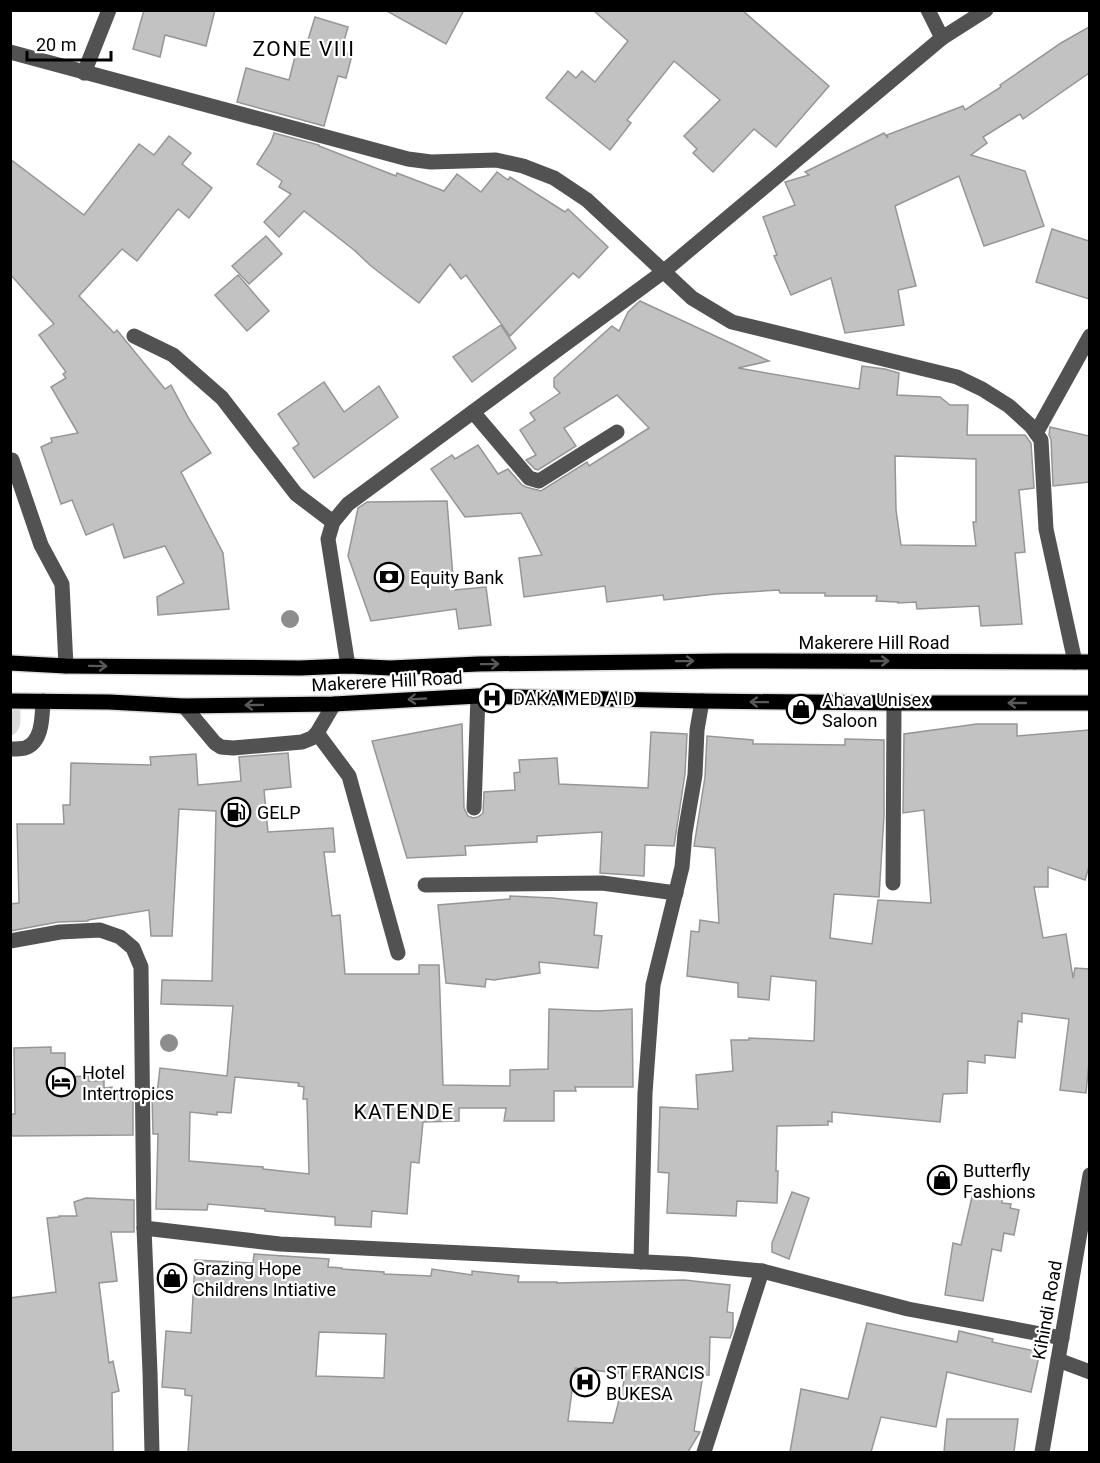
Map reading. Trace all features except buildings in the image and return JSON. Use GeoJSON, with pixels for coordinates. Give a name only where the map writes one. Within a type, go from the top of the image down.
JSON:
{"type":"FeatureCollection","features":[{"type":"Feature","properties":{"kind":"main road","name":"Makerere Hill Road"},"geometry":{"type":"LineString","coordinates":[[10,663],[66,666],[390,668],[478,664],[725,661],[1082,662]]}},
{"type":"Feature","properties":{"kind":"main road","name":"Makerere Hill Road"},"geometry":{"type":"LineString","coordinates":[[10,701],[109,702],[183,706],[334,704],[478,696],[702,701],[1089,703]]}},
{"type":"Feature","properties":{"kind":"street"},"geometry":{"type":"LineString","coordinates":[[84,73],[109,10]]}},
{"type":"Feature","properties":{"kind":"street"},"geometry":{"type":"LineString","coordinates":[[928,10],[942,38]]}},
{"type":"Feature","properties":{"kind":"street"},"geometry":{"type":"LineString","coordinates":[[348,666],[327,539],[333,522],[348,504],[663,272],[942,38],[986,10]]}},
{"type":"Feature","properties":{"kind":"street"},"geometry":{"type":"LineString","coordinates":[[10,52],[408,159],[431,162],[496,160],[523,166],[554,178],[587,200],[692,298],[732,322],[957,377],[982,389],[1009,406],[1031,426],[1041,440],[1046,529],[1082,662]]}},
{"type":"Feature","properties":{"kind":"street"},"geometry":{"type":"LineString","coordinates":[[135,336],[173,355],[222,398],[296,494],[333,522]]}},
{"type":"Feature","properties":{"kind":"street"},"geometry":{"type":"LineString","coordinates":[[1036,433],[1089,336]]}},
{"type":"Feature","properties":{"kind":"street"},"geometry":{"type":"LineString","coordinates":[[473,412],[529,478],[539,481],[617,432]]}},
{"type":"Feature","properties":{"kind":"street"},"geometry":{"type":"LineString","coordinates":[[12,460],[41,545],[62,584],[66,666]]}},
{"type":"Feature","properties":{"kind":"street"},"geometry":{"type":"LineString","coordinates":[[474,808],[478,696]]}},
{"type":"Feature","properties":{"kind":"street"},"geometry":{"type":"LineString","coordinates":[[10,749],[26,748],[37,739],[43,701]]}},
{"type":"Feature","properties":{"kind":"street"},"geometry":{"type":"LineString","coordinates":[[642,1262],[645,1093],[653,985],[682,867],[684,833],[695,775],[697,730],[702,701]]}},
{"type":"Feature","properties":{"kind":"street"},"geometry":{"type":"LineString","coordinates":[[893,883],[894,703]]}},
{"type":"Feature","properties":{"kind":"street"},"geometry":{"type":"LineString","coordinates":[[183,706],[215,742],[221,747],[232,748],[302,742],[312,738],[334,704]]}},
{"type":"Feature","properties":{"kind":"street"},"geometry":{"type":"LineString","coordinates":[[317,733],[349,776],[398,953]]}},
{"type":"Feature","properties":{"kind":"street"},"geometry":{"type":"LineString","coordinates":[[425,885],[602,883],[676,893]]}},
{"type":"Feature","properties":{"kind":"street"},"geometry":{"type":"LineString","coordinates":[[10,940],[60,932],[100,930],[120,937],[133,948],[141,967],[144,1228],[152,1452]]}},
{"type":"Feature","properties":{"kind":"street","name":"Kihindi Road"},"geometry":{"type":"LineString","coordinates":[[1042,1452],[1089,1175]]}},
{"type":"Feature","properties":{"kind":"street"},"geometry":{"type":"LineString","coordinates":[[144,1228],[280,1244],[687,1264],[762,1271],[908,1309],[1062,1338]]}},
{"type":"Feature","properties":{"kind":"street"},"geometry":{"type":"LineString","coordinates":[[704,1452],[762,1271]]}},
{"type":"Feature","properties":{"kind":"street"},"geometry":{"type":"LineString","coordinates":[[1058,1360],[1089,1372]]}},
{"type":"Feature","properties":{"kind":"shaded area"},"geometry":{"type":"Polygon","coordinates":[[[20,703],[20,726],[11,736],[10,704],[20,703]]]}},
{"type":"Feature","properties":{"kind":"place","name":"Equity Bank"},"geometry":{"type":"Point","coordinates":[389,577]}},
{"type":"Feature","properties":{"kind":"place","name":"DAKA MED AID"},"geometry":{"type":"Point","coordinates":[492,698]}},
{"type":"Feature","properties":{"kind":"place","name":"Ahava Unisex Saloon"},"geometry":{"type":"Point","coordinates":[801,709]}},
{"type":"Feature","properties":{"kind":"place","name":"GELP"},"geometry":{"type":"Point","coordinates":[236,812]}},
{"type":"Feature","properties":{"kind":"place","name":"Hotel Intertropics"},"geometry":{"type":"Point","coordinates":[61,1082]}},
{"type":"Feature","properties":{"kind":"place","name":"Butterfly Fashions"},"geometry":{"type":"Point","coordinates":[942,1180]}},
{"type":"Feature","properties":{"kind":"place","name":"Grazing Hope Childrens Intiative"},"geometry":{"type":"Point","coordinates":[172,1278]}},
{"type":"Feature","properties":{"kind":"place","name":"ST FRANCIS BUKESA"},"geometry":{"type":"Point","coordinates":[585,1382]}},
{"type":"Feature","properties":{"kind":"district","name":"ZONE VIII"},"geometry":{"type":"Point","coordinates":[304,49]}},
{"type":"Feature","properties":{"kind":"district","name":"KATENDE"},"geometry":{"type":"Point","coordinates":[404,1112]}}]}
